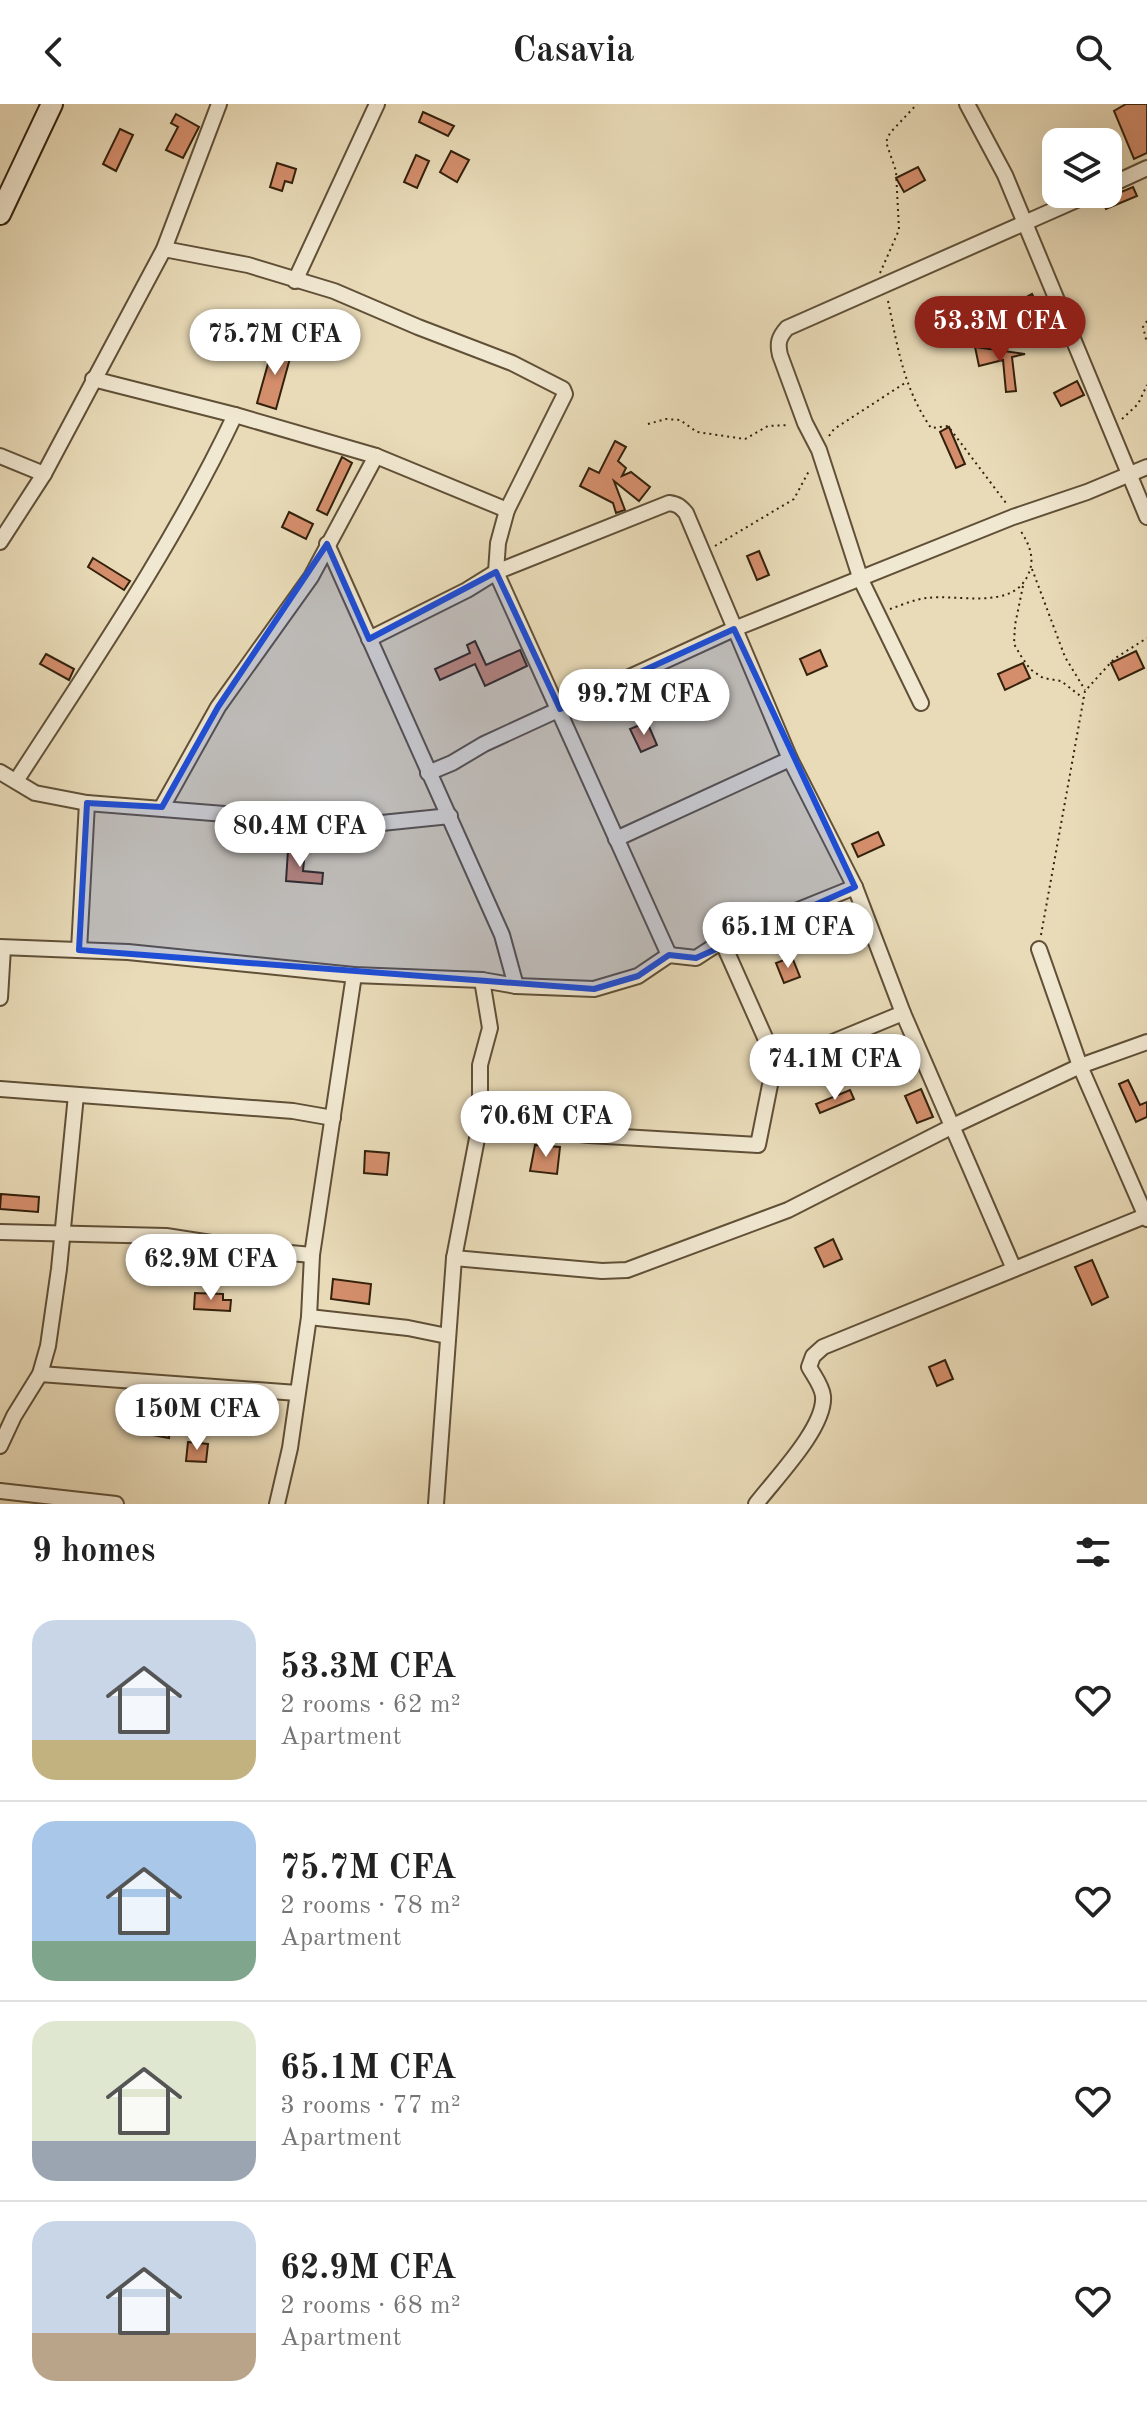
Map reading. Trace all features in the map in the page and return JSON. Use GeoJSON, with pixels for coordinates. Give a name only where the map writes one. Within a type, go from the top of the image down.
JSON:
{"type":"FeatureCollection","features":[{"type":"Feature","properties":{"kind":"street"},"geometry":{"type":"LineString","coordinates":[[0,214],[52,104]]}},
{"type":"Feature","properties":{"kind":"street"},"geometry":{"type":"LineString","coordinates":[[0,542],[44,474],[164,249],[219,104]]}},
{"type":"Feature","properties":{"kind":"street"},"geometry":{"type":"LineString","coordinates":[[295,281],[377,104]]}},
{"type":"Feature","properties":{"kind":"street"},"geometry":{"type":"LineString","coordinates":[[967,104],[1005,175],[1147,517]]}},
{"type":"Feature","properties":{"kind":"street"},"geometry":{"type":"LineString","coordinates":[[1122,180],[1147,168]]}},
{"type":"Feature","properties":{"kind":"street"},"geometry":{"type":"LineString","coordinates":[[921,703],[861,580],[819,450],[805,423],[780,355],[780,336],[787,328],[1059,208]]}},
{"type":"Feature","properties":{"kind":"street"},"geometry":{"type":"LineString","coordinates":[[164,249],[248,265],[334,291],[512,363],[563,389],[565,394],[507,510],[498,543],[496,572],[669,955]]}},
{"type":"Feature","properties":{"kind":"street"},"geometry":{"type":"LineString","coordinates":[[93,379],[235,415],[376,456],[507,510]]}},
{"type":"Feature","properties":{"kind":"street"},"geometry":{"type":"LineString","coordinates":[[16,781],[146,581],[205,479],[235,415]]}},
{"type":"Feature","properties":{"kind":"street"},"geometry":{"type":"LineString","coordinates":[[0,456],[44,474]]}},
{"type":"Feature","properties":{"kind":"street"},"geometry":{"type":"LineString","coordinates":[[162,807],[218,707],[311,577],[376,456]]}},
{"type":"Feature","properties":{"kind":"street"},"geometry":{"type":"LineString","coordinates":[[428,773],[734,629],[1147,467]]}},
{"type":"Feature","properties":{"kind":"street"},"geometry":{"type":"LineString","coordinates":[[369,639],[496,572],[669,503],[677,504],[686,513],[790,759],[855,887],[903,1013],[1014,1269]]}},
{"type":"Feature","properties":{"kind":"street"},"geometry":{"type":"LineString","coordinates":[[327,544],[502,935],[516,986]]}},
{"type":"Feature","properties":{"kind":"street"},"geometry":{"type":"LineString","coordinates":[[616,839],[790,759]]}},
{"type":"Feature","properties":{"kind":"street"},"geometry":{"type":"LineString","coordinates":[[0,772],[35,793],[87,803],[362,825],[450,816]]}},
{"type":"Feature","properties":{"kind":"street"},"geometry":{"type":"LineString","coordinates":[[79,950],[87,803]]}},
{"type":"Feature","properties":{"kind":"street"},"geometry":{"type":"LineString","coordinates":[[0,998],[2,948],[128,952],[354,975],[482,980],[516,986],[594,989],[638,976],[669,955],[696,958],[722,941],[855,887]]}},
{"type":"Feature","properties":{"kind":"street"},"geometry":{"type":"LineString","coordinates":[[480,1123],[589,1135],[758,1145],[775,1060],[722,941]]}},
{"type":"Feature","properties":{"kind":"street"},"geometry":{"type":"LineString","coordinates":[[756,1504],[812,1431],[821,1413],[823,1395],[809,1367],[813,1356],[823,1347],[1146,1217],[1080,1066],[1039,949]]}},
{"type":"Feature","properties":{"kind":"street"},"geometry":{"type":"LineString","coordinates":[[277,1504],[290,1448],[309,1317],[312,1255],[354,975]]}},
{"type":"Feature","properties":{"kind":"street"},"geometry":{"type":"LineString","coordinates":[[436,1504],[454,1258],[480,1123],[480,1065],[490,1028],[482,980]]}},
{"type":"Feature","properties":{"kind":"street"},"geometry":{"type":"LineString","coordinates":[[775,1060],[823,1046],[903,1013]]}},
{"type":"Feature","properties":{"kind":"street"},"geometry":{"type":"LineString","coordinates":[[454,1258],[602,1271],[627,1270],[788,1210],[1080,1066],[1147,1042]]}},
{"type":"Feature","properties":{"kind":"street"},"geometry":{"type":"LineString","coordinates":[[0,1089],[293,1111],[333,1118]]}},
{"type":"Feature","properties":{"kind":"street"},"geometry":{"type":"LineString","coordinates":[[0,1446],[40,1374],[48,1346],[76,1095]]}},
{"type":"Feature","properties":{"kind":"street"},"geometry":{"type":"LineString","coordinates":[[0,1232],[166,1236],[312,1255]]}},
{"type":"Feature","properties":{"kind":"street"},"geometry":{"type":"LineString","coordinates":[[309,1317],[408,1328],[447,1336]]}},
{"type":"Feature","properties":{"kind":"street"},"geometry":{"type":"LineString","coordinates":[[40,1374],[297,1393]]}},
{"type":"Feature","properties":{"kind":"street"},"geometry":{"type":"LineString","coordinates":[[0,1491],[116,1504]]}},
{"type":"Feature","properties":{"kind":"path"},"geometry":{"type":"LineString","coordinates":[[702,554],[794,499],[819,450],[834,429],[906,382],[884,284],[878,277],[899,230],[896,171],[886,142],[890,133],[917,104]]}},
{"type":"Feature","properties":{"kind":"path"},"geometry":{"type":"LineString","coordinates":[[1147,321],[1143,327],[1147,343]]}},
{"type":"Feature","properties":{"kind":"path"},"geometry":{"type":"LineString","coordinates":[[1109,431],[1138,404],[1147,385]]}},
{"type":"Feature","properties":{"kind":"path"},"geometry":{"type":"LineString","coordinates":[[648,424],[666,419],[680,420],[697,432],[745,439],[768,426],[805,423]]}},
{"type":"Feature","properties":{"kind":"path"},"geometry":{"type":"LineString","coordinates":[[1032,569],[1065,657],[1085,691]]}},
{"type":"Feature","properties":{"kind":"path"},"geometry":{"type":"LineString","coordinates":[[1023,585],[1014,644],[1030,669],[1043,678],[1061,681],[1084,698]]}},
{"type":"Feature","properties":{"kind":"path"},"geometry":{"type":"LineString","coordinates":[[1039,949],[1085,691],[1114,659],[1147,638]]}},
{"type":"Feature","properties":{"kind":"highlighted area"},"geometry":{"type":"Polygon","coordinates":[[[327,544],[369,639],[496,572],[560,709],[734,629],[855,887],[696,958],[669,955],[638,976],[594,989],[79,950],[87,803],[162,807],[218,707],[327,544]]]}},
{"type":"Feature","properties":{"kind":"building"},"geometry":{"type":"Polygon","coordinates":[[[1126,104],[1147,104],[1147,153],[1134,159],[1114,111],[1126,104]]]}},
{"type":"Feature","properties":{"kind":"building"},"geometry":{"type":"Polygon","coordinates":[[[423,112],[454,126],[448,136],[419,122],[423,112]]]}},
{"type":"Feature","properties":{"kind":"building"},"geometry":{"type":"Polygon","coordinates":[[[176,114],[199,127],[183,158],[166,150],[178,127],[171,123],[176,114]]]}},
{"type":"Feature","properties":{"kind":"building"},"geometry":{"type":"Polygon","coordinates":[[[120,129],[133,135],[116,171],[103,164],[120,129]]]}},
{"type":"Feature","properties":{"kind":"building"},"geometry":{"type":"Polygon","coordinates":[[[451,151],[469,160],[457,182],[440,172],[451,151]]]}},
{"type":"Feature","properties":{"kind":"building"},"geometry":{"type":"Polygon","coordinates":[[[416,155],[429,161],[417,188],[404,182],[416,155]]]}},
{"type":"Feature","properties":{"kind":"building"},"geometry":{"type":"Polygon","coordinates":[[[277,163],[296,169],[292,183],[285,181],[282,191],[270,187],[277,163]]]}},
{"type":"Feature","properties":{"kind":"building"},"geometry":{"type":"Polygon","coordinates":[[[918,167],[925,180],[904,192],[896,178],[918,167]]]}},
{"type":"Feature","properties":{"kind":"building"},"geometry":{"type":"Polygon","coordinates":[[[1133,187],[1137,196],[1122,202],[1122,192],[1133,187]]]}},
{"type":"Feature","properties":{"kind":"building"},"geometry":{"type":"Polygon","coordinates":[[[1032,294],[1042,314],[1010,331],[1000,300],[1009,297],[1012,305],[1032,294]]]}},
{"type":"Feature","properties":{"kind":"building"},"geometry":{"type":"Polygon","coordinates":[[[273,346],[292,351],[276,409],[257,403],[273,346]]]}},
{"type":"Feature","properties":{"kind":"building"},"geometry":{"type":"Polygon","coordinates":[[[975,347],[1025,354],[1012,357],[1016,391],[1006,392],[1003,360],[979,366],[975,347]]]}},
{"type":"Feature","properties":{"kind":"building"},"geometry":{"type":"Polygon","coordinates":[[[1077,381],[1084,395],[1061,406],[1054,393],[1077,381]]]}},
{"type":"Feature","properties":{"kind":"building"},"geometry":{"type":"Polygon","coordinates":[[[949,427],[965,464],[956,468],[940,432],[949,427]]]}},
{"type":"Feature","properties":{"kind":"building"},"geometry":{"type":"Polygon","coordinates":[[[615,441],[626,447],[618,461],[626,468],[622,476],[631,472],[650,487],[639,501],[614,481],[625,510],[616,513],[613,503],[580,486],[589,468],[599,473],[615,441]]]}},
{"type":"Feature","properties":{"kind":"building"},"geometry":{"type":"Polygon","coordinates":[[[342,457],[352,463],[327,515],[317,510],[342,457]]]}},
{"type":"Feature","properties":{"kind":"building"},"geometry":{"type":"Polygon","coordinates":[[[289,512],[313,524],[306,539],[282,527],[289,512]]]}},
{"type":"Feature","properties":{"kind":"building"},"geometry":{"type":"Polygon","coordinates":[[[759,551],[769,575],[757,580],[747,556],[759,551]]]}},
{"type":"Feature","properties":{"kind":"building"},"geometry":{"type":"Polygon","coordinates":[[[93,558],[130,581],[124,590],[88,567],[93,558]]]}},
{"type":"Feature","properties":{"kind":"building"},"geometry":{"type":"Polygon","coordinates":[[[475,641],[486,665],[520,650],[527,666],[485,686],[475,664],[440,680],[435,669],[470,653],[467,645],[475,641]]]}},
{"type":"Feature","properties":{"kind":"building"},"geometry":{"type":"Polygon","coordinates":[[[820,650],[827,666],[807,675],[800,659],[820,650]]]}},
{"type":"Feature","properties":{"kind":"building"},"geometry":{"type":"Polygon","coordinates":[[[1136,651],[1144,668],[1119,680],[1111,663],[1136,651]]]}},
{"type":"Feature","properties":{"kind":"building"},"geometry":{"type":"Polygon","coordinates":[[[46,654],[74,669],[69,680],[40,664],[46,654]]]}},
{"type":"Feature","properties":{"kind":"building"},"geometry":{"type":"Polygon","coordinates":[[[1023,663],[1030,678],[1005,690],[998,674],[1023,663]]]}},
{"type":"Feature","properties":{"kind":"building"},"geometry":{"type":"Polygon","coordinates":[[[647,722],[657,745],[641,752],[630,729],[647,722]]]}},
{"type":"Feature","properties":{"kind":"building"},"geometry":{"type":"Polygon","coordinates":[[[878,832],[884,845],[858,857],[852,844],[878,832]]]}},
{"type":"Feature","properties":{"kind":"building"},"geometry":{"type":"Polygon","coordinates":[[[288,850],[305,851],[303,871],[323,873],[322,884],[286,881],[288,850]]]}},
{"type":"Feature","properties":{"kind":"building"},"geometry":{"type":"Polygon","coordinates":[[[792,957],[800,977],[784,983],[776,963],[792,957]]]}},
{"type":"Feature","properties":{"kind":"building"},"geometry":{"type":"Polygon","coordinates":[[[1128,1080],[1140,1105],[1147,1102],[1147,1117],[1136,1122],[1119,1084],[1128,1080]]]}},
{"type":"Feature","properties":{"kind":"building"},"geometry":{"type":"Polygon","coordinates":[[[921,1089],[933,1117],[917,1123],[905,1096],[921,1089]]]}},
{"type":"Feature","properties":{"kind":"building"},"geometry":{"type":"Polygon","coordinates":[[[850,1090],[854,1099],[820,1113],[816,1104],[850,1090]]]}},
{"type":"Feature","properties":{"kind":"building"},"geometry":{"type":"Polygon","coordinates":[[[535,1145],[560,1147],[557,1174],[530,1171],[535,1145]]]}},
{"type":"Feature","properties":{"kind":"building"},"geometry":{"type":"Polygon","coordinates":[[[365,1151],[389,1153],[387,1175],[364,1173],[365,1151]]]}},
{"type":"Feature","properties":{"kind":"building"},"geometry":{"type":"Polygon","coordinates":[[[1,1194],[39,1197],[38,1212],[0,1209],[1,1194]]]}},
{"type":"Feature","properties":{"kind":"building"},"geometry":{"type":"Polygon","coordinates":[[[833,1239],[842,1259],[824,1267],[815,1248],[833,1239]]]}},
{"type":"Feature","properties":{"kind":"building"},"geometry":{"type":"Polygon","coordinates":[[[1092,1260],[1108,1297],[1092,1305],[1075,1267],[1092,1260]]]}},
{"type":"Feature","properties":{"kind":"building"},"geometry":{"type":"Polygon","coordinates":[[[333,1279],[371,1284],[369,1304],[331,1299],[333,1279]]]}},
{"type":"Feature","properties":{"kind":"building"},"geometry":{"type":"Polygon","coordinates":[[[195,1293],[223,1294],[223,1300],[231,1300],[230,1311],[194,1309],[195,1293]]]}},
{"type":"Feature","properties":{"kind":"building"},"geometry":{"type":"Polygon","coordinates":[[[945,1360],[953,1379],[937,1386],[929,1367],[945,1360]]]}},
{"type":"Feature","properties":{"kind":"building"},"geometry":{"type":"Polygon","coordinates":[[[150,1413],[172,1416],[169,1438],[147,1434],[150,1413]]]}},
{"type":"Feature","properties":{"kind":"building"},"geometry":{"type":"Polygon","coordinates":[[[188,1442],[208,1444],[206,1462],[186,1461],[188,1442]]]}}]}
